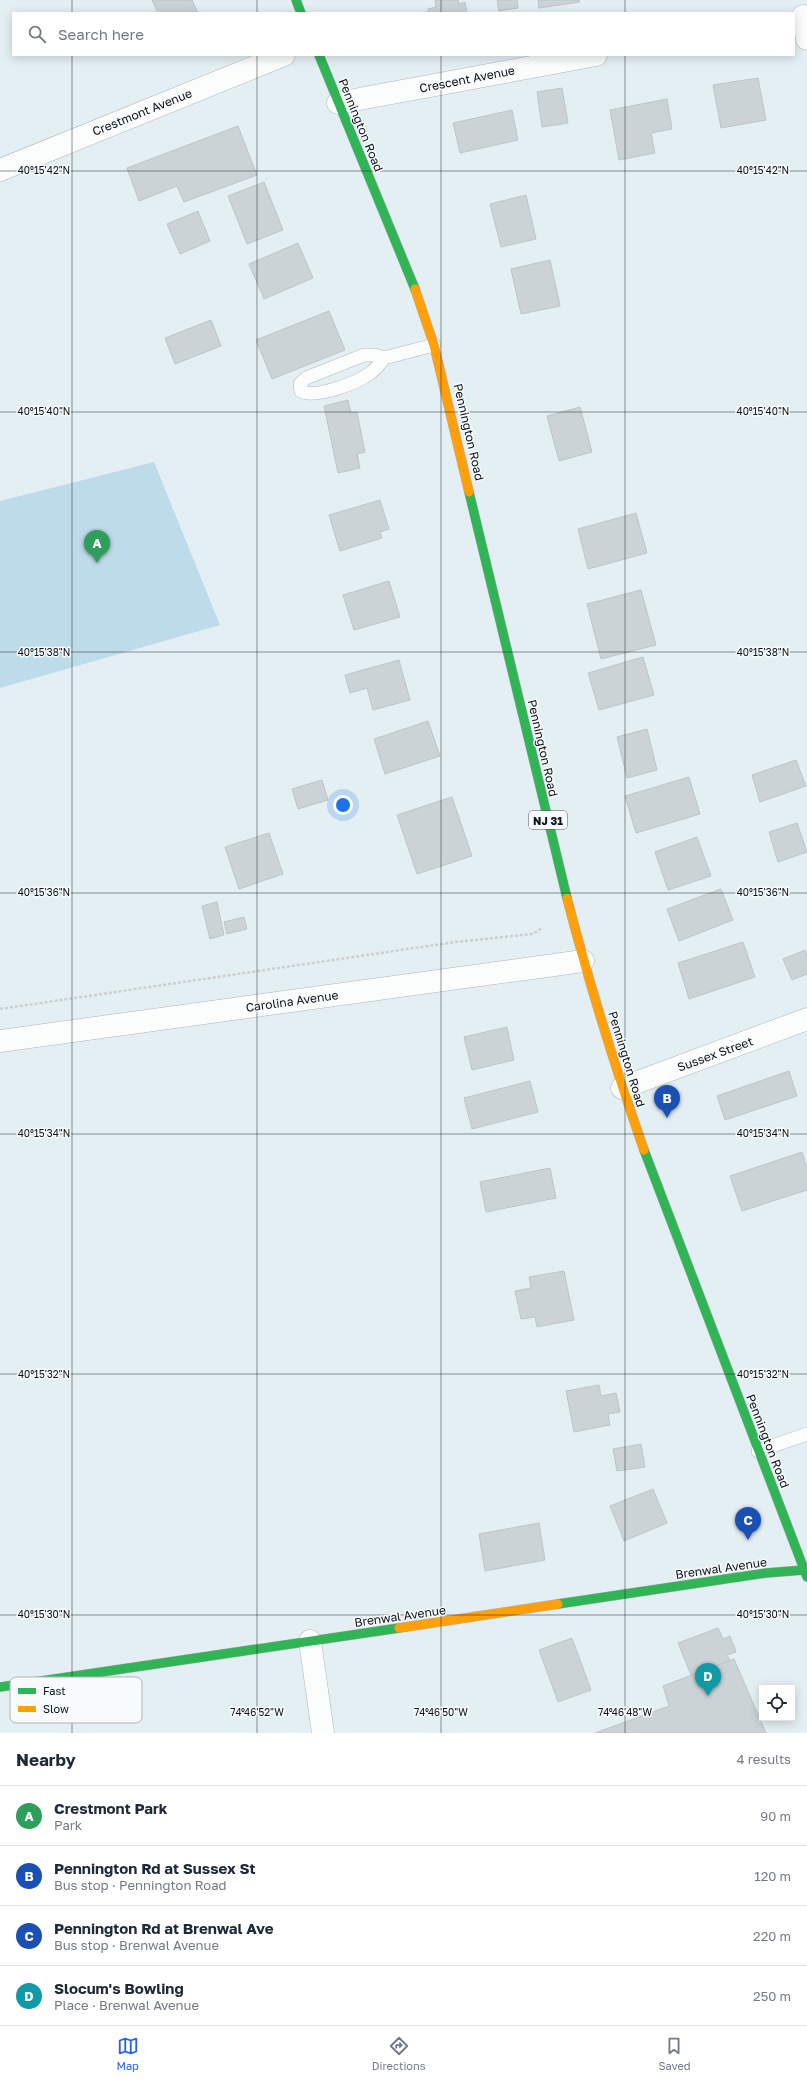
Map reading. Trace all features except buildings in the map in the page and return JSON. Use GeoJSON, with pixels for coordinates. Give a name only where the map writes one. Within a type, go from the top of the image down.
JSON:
{"type":"FeatureCollection","features":[{"type":"Feature","properties":{"kind":"main road"},"geometry":{"type":"LineString","coordinates":[[296,0],[301,12]]}},
{"type":"Feature","properties":{"kind":"main road","name":"Pennington Road"},"geometry":{"type":"LineString","coordinates":[[319,56],[418,295],[434,344],[559,866],[583,960],[622,1088],[654,1179],[805,1574]]}},
{"type":"Feature","properties":{"kind":"main road","name":"Brenwal Avenue"},"geometry":{"type":"LineString","coordinates":[[67,1677],[766,1573],[805,1574]]}},
{"type":"Feature","properties":{"kind":"main road","name":"Brenwal Avenue"},"geometry":{"type":"LineString","coordinates":[[0,1687],[10,1686]]}},
{"type":"Feature","properties":{"kind":"street"},"geometry":{"type":"LineString","coordinates":[[801,16],[807,39]]}},
{"type":"Feature","properties":{"kind":"street","name":"Crestmont Avenue"},"geometry":{"type":"LineString","coordinates":[[0,170],[282,56]]}},
{"type":"Feature","properties":{"kind":"street","name":"Crescent Avenue"},"geometry":{"type":"LineString","coordinates":[[338,103],[591,56]]}},
{"type":"Feature","properties":{"kind":"street","name":"Carolina Avenue"},"geometry":{"type":"LineString","coordinates":[[0,1041],[583,960]]}},
{"type":"Feature","properties":{"kind":"street","name":"Sussex Street"},"geometry":{"type":"LineString","coordinates":[[622,1088],[807,1020]]}},
{"type":"Feature","properties":{"kind":"street"},"geometry":{"type":"LineString","coordinates":[[310,1641],[323,1733]]}},
{"type":"Feature","properties":{"kind":"lane"},"geometry":{"type":"LineString","coordinates":[[384,358],[374,371],[354,381],[323,393],[305,394],[301,391],[300,384],[306,378],[364,355],[374,355],[384,358],[434,344]]}},
{"type":"Feature","properties":{"kind":"lane"},"geometry":{"type":"LineString","coordinates":[[758,1451],[788,1442],[807,1434]]}},
{"type":"Feature","properties":{"kind":"path"},"geometry":{"type":"LineString","coordinates":[[0,1009],[455,942],[533,934],[542,928]]}},
{"type":"Feature","properties":{"kind":"shaded area"},"geometry":{"type":"Polygon","coordinates":[[[154,462],[220,625],[0,688],[0,501],[154,462]]]}},
{"type":"Feature","properties":{"kind":"traffic: fast"},"geometry":{"type":"LineString","coordinates":[[296,0],[301,12]]}},
{"type":"Feature","properties":{"kind":"traffic: fast"},"geometry":{"type":"LineString","coordinates":[[319,56],[415,289]]}},
{"type":"Feature","properties":{"kind":"traffic: fast"},"geometry":{"type":"LineString","coordinates":[[469,492],[567,898]]}},
{"type":"Feature","properties":{"kind":"traffic: fast"},"geometry":{"type":"LineString","coordinates":[[644,1150],[807,1577]]}},
{"type":"Feature","properties":{"kind":"traffic: fast"},"geometry":{"type":"LineString","coordinates":[[558,1604],[766,1573],[804,1570]]}},
{"type":"Feature","properties":{"kind":"traffic: fast"},"geometry":{"type":"LineString","coordinates":[[68,1677],[399,1628]]}},
{"type":"Feature","properties":{"kind":"traffic: fast"},"geometry":{"type":"LineString","coordinates":[[0,1687],[10,1686]]}},
{"type":"Feature","properties":{"kind":"traffic: slow"},"geometry":{"type":"LineString","coordinates":[[415,289],[434,345],[469,492]]}},
{"type":"Feature","properties":{"kind":"traffic: slow"},"geometry":{"type":"LineString","coordinates":[[567,898],[603,1025],[644,1150]]}},
{"type":"Feature","properties":{"kind":"traffic: slow"},"geometry":{"type":"LineString","coordinates":[[399,1628],[558,1604]]}},
{"type":"Feature","properties":{"kind":"place","name":"Crestmont Park"},"geometry":{"type":"Point","coordinates":[97,563]}},
{"type":"Feature","properties":{"kind":"place","name":"Pennington Rd at Sussex St"},"geometry":{"type":"Point","coordinates":[667,1118]}},
{"type":"Feature","properties":{"kind":"place","name":"Pennington Rd at Brenwal Ave"},"geometry":{"type":"Point","coordinates":[748,1540]}},
{"type":"Feature","properties":{"kind":"place","name":"Slocum's Bowling"},"geometry":{"type":"Point","coordinates":[708,1696]}}]}
